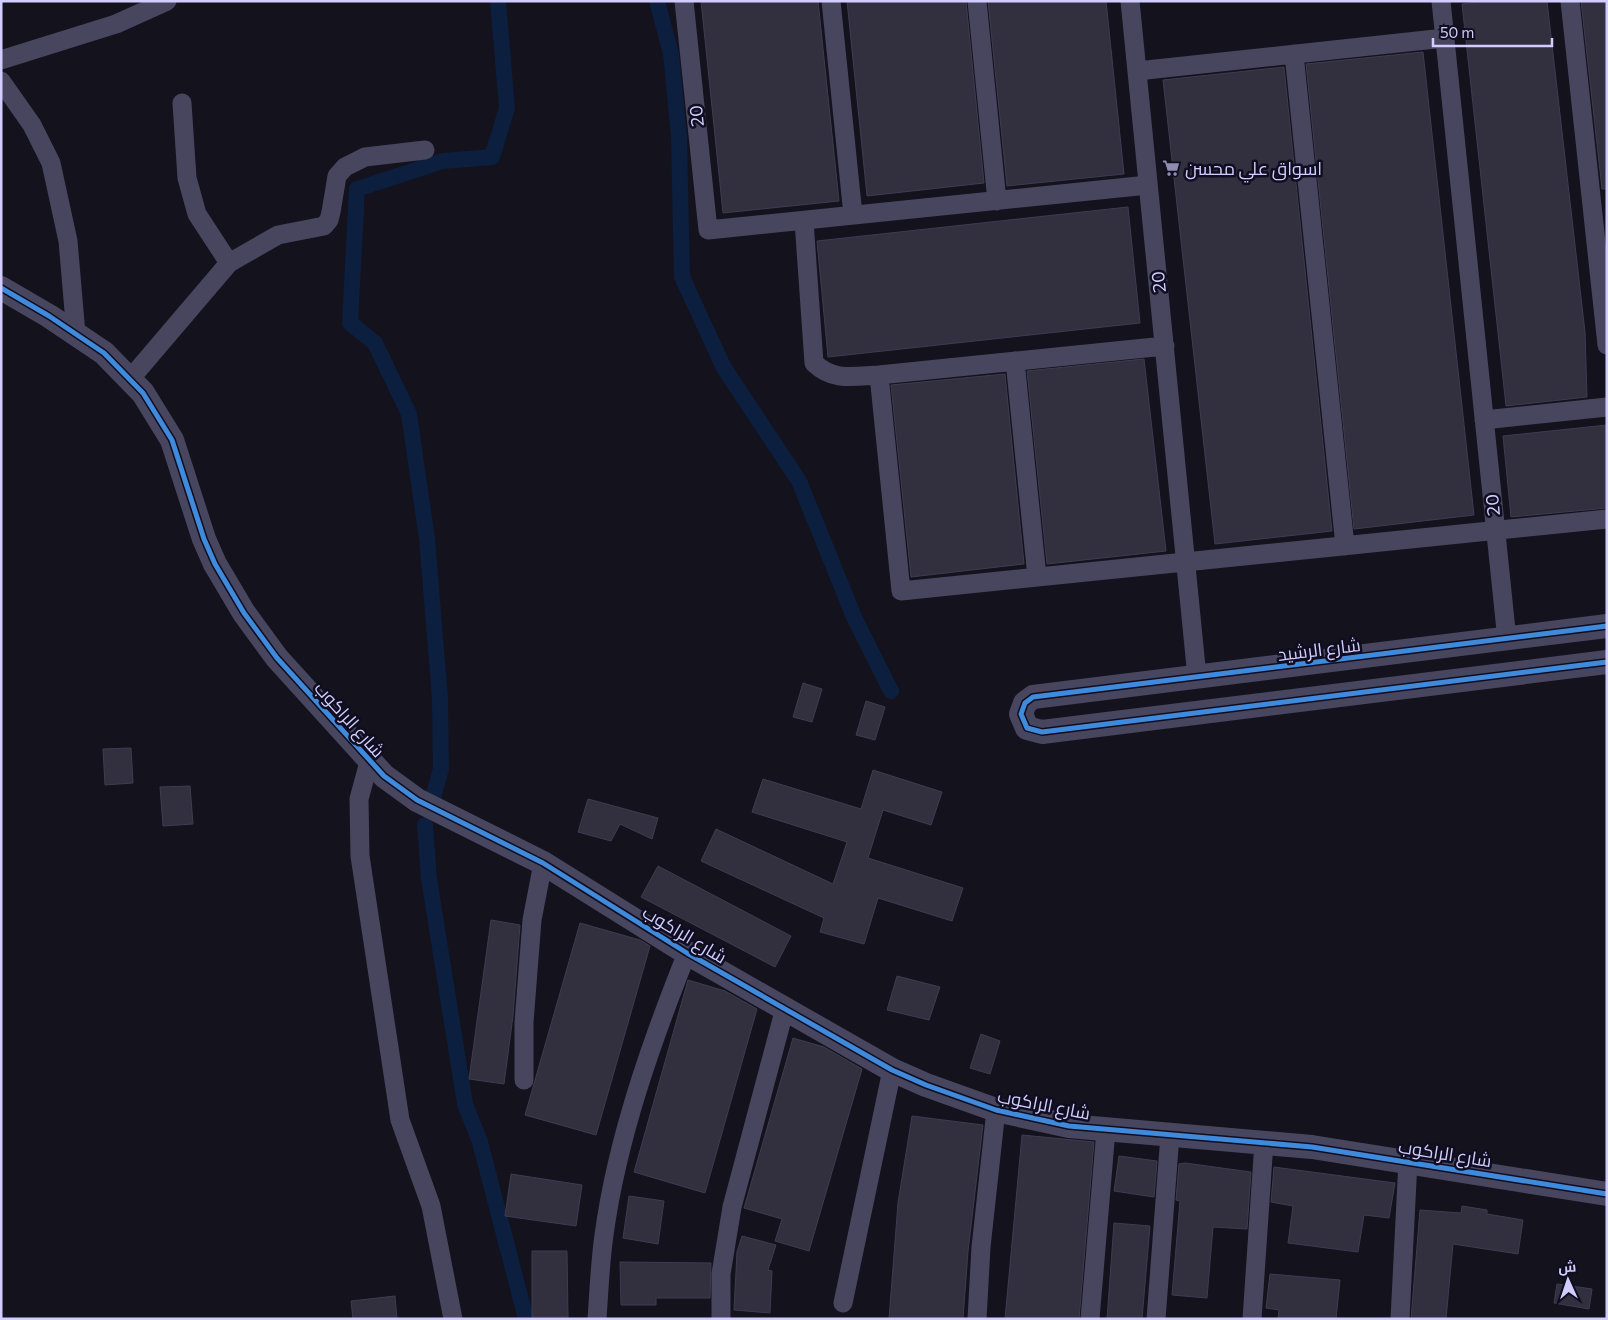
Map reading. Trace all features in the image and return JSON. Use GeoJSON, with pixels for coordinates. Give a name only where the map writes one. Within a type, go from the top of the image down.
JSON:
{"type":"FeatureCollection","features":[{"type":"Feature","properties":{"kind":"street"},"geometry":{"type":"LineString","coordinates":[[1,60],[116,24],[167,1]]}},
{"type":"Feature","properties":{"kind":"street","name":"20"},"geometry":{"type":"LineString","coordinates":[[684,1],[708,230],[804,221]]}},
{"type":"Feature","properties":{"kind":"street"},"geometry":{"type":"LineString","coordinates":[[831,1],[853,215]]}},
{"type":"Feature","properties":{"kind":"street"},"geometry":{"type":"LineString","coordinates":[[977,1],[998,201]]}},
{"type":"Feature","properties":{"kind":"street","name":"20"},"geometry":{"type":"LineString","coordinates":[[1130,1],[1187,562]]}},
{"type":"Feature","properties":{"kind":"street","name":"20"},"geometry":{"type":"LineString","coordinates":[[1441,1],[1495,531]]}},
{"type":"Feature","properties":{"kind":"street"},"geometry":{"type":"LineString","coordinates":[[1570,1],[1607,346]]}},
{"type":"Feature","properties":{"kind":"street"},"geometry":{"type":"LineString","coordinates":[[1137,72],[1444,38]]}},
{"type":"Feature","properties":{"kind":"street"},"geometry":{"type":"LineString","coordinates":[[1294,54],[1345,546]]}},
{"type":"Feature","properties":{"kind":"street"},"geometry":{"type":"LineString","coordinates":[[1,81],[32,125],[52,163],[68,241],[76,334]]}},
{"type":"Feature","properties":{"kind":"street"},"geometry":{"type":"LineString","coordinates":[[182,102],[187,178],[197,214],[228,263]]}},
{"type":"Feature","properties":{"kind":"street"},"geometry":{"type":"LineString","coordinates":[[131,378],[228,263],[278,235],[324,226],[332,212],[337,176],[345,167],[366,157],[425,150]]}},
{"type":"Feature","properties":{"kind":"street"},"geometry":{"type":"LineString","coordinates":[[1148,185],[804,221],[814,363],[825,373],[841,376],[879,374],[1165,346]]}},
{"type":"Feature","properties":{"kind":"street","name":"شارع الراكوب"},"geometry":{"type":"LineString","coordinates":[[1,288],[104,353],[131,378],[154,408],[172,440],[204,539],[239,605],[278,658],[369,762],[384,776],[417,800],[543,863],[688,953],[892,1070],[926,1085],[996,1110],[1032,1119],[1106,1130],[1264,1142],[1351,1152],[1607,1194]]}},
{"type":"Feature","properties":{"kind":"street"},"geometry":{"type":"LineString","coordinates":[[1015,361],[1037,577]]}},
{"type":"Feature","properties":{"kind":"street","name":"20"},"geometry":{"type":"LineString","coordinates":[[879,374],[901,591],[1607,519]]}},
{"type":"Feature","properties":{"kind":"street"},"geometry":{"type":"LineString","coordinates":[[1484,420],[1607,408]]}},
{"type":"Feature","properties":{"kind":"street"},"geometry":{"type":"LineString","coordinates":[[1495,531],[1511,674],[1607,662]]}},
{"type":"Feature","properties":{"kind":"street"},"geometry":{"type":"LineString","coordinates":[[1187,562],[1197,677]]}},
{"type":"Feature","properties":{"kind":"street","name":"شارع الرشيد"},"geometry":{"type":"LineString","coordinates":[[1511,674],[1042,732],[1027,728],[1022,719],[1025,704],[1034,697],[1507,640],[1607,626]]}},
{"type":"Feature","properties":{"kind":"street"},"geometry":{"type":"LineString","coordinates":[[369,762],[359,799],[360,856],[400,1120],[431,1206],[452,1319]]}},
{"type":"Feature","properties":{"kind":"street"},"geometry":{"type":"LineString","coordinates":[[524,1080],[524,1022],[532,920],[543,863]]}},
{"type":"Feature","properties":{"kind":"street"},"geometry":{"type":"LineString","coordinates":[[597,1319],[604,1235],[616,1174],[634,1102],[669,997],[688,953]]}},
{"type":"Feature","properties":{"kind":"street"},"geometry":{"type":"LineString","coordinates":[[721,1319],[721,1274],[732,1207],[785,1008]]}},
{"type":"Feature","properties":{"kind":"street"},"geometry":{"type":"LineString","coordinates":[[843,1303],[892,1070]]}},
{"type":"Feature","properties":{"kind":"street"},"geometry":{"type":"LineString","coordinates":[[977,1319],[981,1247],[996,1110]]}},
{"type":"Feature","properties":{"kind":"street"},"geometry":{"type":"LineString","coordinates":[[1090,1319],[1106,1130]]}},
{"type":"Feature","properties":{"kind":"street"},"geometry":{"type":"LineString","coordinates":[[1156,1319],[1170,1135]]}},
{"type":"Feature","properties":{"kind":"street"},"geometry":{"type":"LineString","coordinates":[[1252,1319],[1264,1142]]}},
{"type":"Feature","properties":{"kind":"street"},"geometry":{"type":"LineString","coordinates":[[1400,1319],[1408,1161]]}},
{"type":"Feature","properties":{"kind":"building"},"geometry":{"type":"Polygon","coordinates":[[[701,1],[818,1],[839,201],[723,213],[701,1]]]}},
{"type":"Feature","properties":{"kind":"building"},"geometry":{"type":"Polygon","coordinates":[[[847,1],[966,1],[984,183],[867,196],[847,1]]]}},
{"type":"Feature","properties":{"kind":"building"},"geometry":{"type":"Polygon","coordinates":[[[988,1],[1106,1],[1124,174],[1007,186],[988,1]]]}},
{"type":"Feature","properties":{"kind":"building"},"geometry":{"type":"Polygon","coordinates":[[[1484,1],[1547,1],[1585,332],[1587,397],[1506,406],[1462,4],[1484,1]]]}},
{"type":"Feature","properties":{"kind":"building"},"geometry":{"type":"Polygon","coordinates":[[[1581,1],[1607,1],[1607,189],[1602,189],[1581,1]]]}},
{"type":"Feature","properties":{"kind":"building"},"geometry":{"type":"Polygon","coordinates":[[[1423,52],[1474,515],[1354,529],[1306,64],[1423,52]]]}},
{"type":"Feature","properties":{"kind":"building"},"geometry":{"type":"Polygon","coordinates":[[[1284,67],[1332,531],[1215,544],[1163,80],[1284,67]]]}},
{"type":"Feature","properties":{"kind":"building"},"geometry":{"type":"Polygon","coordinates":[[[1128,207],[1140,323],[828,357],[817,241],[1128,207]]]}},
{"type":"Feature","properties":{"kind":"building"},"geometry":{"type":"Polygon","coordinates":[[[1144,359],[1166,551],[1047,564],[1027,371],[1144,359]]]}},
{"type":"Feature","properties":{"kind":"building"},"geometry":{"type":"Polygon","coordinates":[[[1005,374],[1024,564],[911,577],[891,385],[1005,374]]]}},
{"type":"Feature","properties":{"kind":"building"},"geometry":{"type":"Polygon","coordinates":[[[1607,425],[1607,508],[1511,517],[1503,436],[1607,425]]]}},
{"type":"Feature","properties":{"kind":"building"},"geometry":{"type":"Polygon","coordinates":[[[803,683],[822,689],[812,722],[793,717],[803,683]]]}},
{"type":"Feature","properties":{"kind":"building"},"geometry":{"type":"Polygon","coordinates":[[[866,701],[885,707],[875,740],[856,735],[866,701]]]}},
{"type":"Feature","properties":{"kind":"building"},"geometry":{"type":"Polygon","coordinates":[[[131,748],[133,783],[105,785],[103,749],[131,748]]]}},
{"type":"Feature","properties":{"kind":"building"},"geometry":{"type":"Polygon","coordinates":[[[873,770],[942,792],[931,825],[883,810],[868,858],[963,888],[952,921],[878,898],[864,944],[820,932],[824,918],[701,861],[716,829],[833,884],[847,842],[752,812],[763,779],[861,809],[873,770]]]}},
{"type":"Feature","properties":{"kind":"building"},"geometry":{"type":"Polygon","coordinates":[[[190,786],[193,824],[163,826],[160,787],[190,786]]]}},
{"type":"Feature","properties":{"kind":"building"},"geometry":{"type":"Polygon","coordinates":[[[588,799],[658,818],[652,839],[620,824],[611,841],[578,832],[588,799]]]}},
{"type":"Feature","properties":{"kind":"building"},"geometry":{"type":"Polygon","coordinates":[[[658,866],[791,936],[775,967],[641,897],[658,866]]]}},
{"type":"Feature","properties":{"kind":"building"},"geometry":{"type":"Polygon","coordinates":[[[491,920],[520,925],[513,1016],[504,1084],[469,1079],[491,920]]]}},
{"type":"Feature","properties":{"kind":"building"},"geometry":{"type":"Polygon","coordinates":[[[580,923],[640,940],[650,946],[596,1135],[525,1115],[580,923]]]}},
{"type":"Feature","properties":{"kind":"building"},"geometry":{"type":"Polygon","coordinates":[[[897,976],[940,987],[929,1020],[887,1010],[897,976]]]}},
{"type":"Feature","properties":{"kind":"building"},"geometry":{"type":"Polygon","coordinates":[[[688,980],[725,991],[757,1009],[705,1193],[634,1172],[688,980]]]}},
{"type":"Feature","properties":{"kind":"building"},"geometry":{"type":"Polygon","coordinates":[[[981,1034],[1000,1041],[990,1074],[970,1068],[981,1034]]]}},
{"type":"Feature","properties":{"kind":"building"},"geometry":{"type":"Polygon","coordinates":[[[793,1038],[824,1047],[862,1069],[809,1251],[775,1241],[782,1219],[744,1208],[793,1038]]]}},
{"type":"Feature","properties":{"kind":"building"},"geometry":{"type":"Polygon","coordinates":[[[912,1116],[983,1125],[968,1251],[963,1319],[889,1319],[898,1203],[912,1116]]]}},
{"type":"Feature","properties":{"kind":"building"},"geometry":{"type":"Polygon","coordinates":[[[1022,1135],[1094,1142],[1079,1319],[1005,1319],[1022,1135]]]}},
{"type":"Feature","properties":{"kind":"building"},"geometry":{"type":"Polygon","coordinates":[[[1119,1156],[1157,1161],[1154,1197],[1114,1191],[1119,1156]]]}},
{"type":"Feature","properties":{"kind":"building"},"geometry":{"type":"Polygon","coordinates":[[[1185,1163],[1251,1172],[1247,1229],[1213,1227],[1207,1298],[1172,1295],[1180,1201],[1176,1200],[1179,1164],[1185,1163]]]}},
{"type":"Feature","properties":{"kind":"building"},"geometry":{"type":"Polygon","coordinates":[[[1274,1167],[1395,1183],[1389,1218],[1364,1215],[1358,1252],[1288,1243],[1293,1206],[1271,1202],[1274,1167]]]}},
{"type":"Feature","properties":{"kind":"building"},"geometry":{"type":"Polygon","coordinates":[[[511,1174],[582,1185],[576,1226],[505,1216],[511,1174]]]}},
{"type":"Feature","properties":{"kind":"building"},"geometry":{"type":"Polygon","coordinates":[[[629,1196],[664,1201],[658,1244],[623,1238],[629,1196]]]}},
{"type":"Feature","properties":{"kind":"building"},"geometry":{"type":"Polygon","coordinates":[[[1462,1206],[1487,1210],[1487,1214],[1523,1220],[1518,1254],[1453,1244],[1446,1319],[1411,1319],[1420,1210],[1461,1213],[1462,1206]]]}},
{"type":"Feature","properties":{"kind":"building"},"geometry":{"type":"Polygon","coordinates":[[[1114,1223],[1150,1226],[1142,1319],[1107,1319],[1114,1223]]]}},
{"type":"Feature","properties":{"kind":"building"},"geometry":{"type":"Polygon","coordinates":[[[742,1236],[776,1245],[768,1270],[772,1271],[770,1313],[734,1310],[737,1252],[742,1236]]]}},
{"type":"Feature","properties":{"kind":"building"},"geometry":{"type":"Polygon","coordinates":[[[532,1251],[567,1251],[568,1317],[532,1317],[532,1251]]]}},
{"type":"Feature","properties":{"kind":"building"},"geometry":{"type":"Polygon","coordinates":[[[620,1262],[711,1263],[710,1298],[656,1298],[656,1305],[621,1305],[620,1262]]]}},
{"type":"Feature","properties":{"kind":"building"},"geometry":{"type":"Polygon","coordinates":[[[1270,1274],[1340,1280],[1336,1319],[1278,1319],[1279,1310],[1266,1308],[1270,1274]]]}},
{"type":"Feature","properties":{"kind":"building"},"geometry":{"type":"Polygon","coordinates":[[[1557,1284],[1592,1289],[1589,1309],[1554,1303],[1557,1284]]]}},
{"type":"Feature","properties":{"kind":"building"},"geometry":{"type":"Polygon","coordinates":[[[395,1296],[397,1319],[353,1319],[351,1301],[395,1296]]]}},
{"type":"Feature","properties":{"kind":"waterway"},"geometry":{"type":"LineString","coordinates":[[433,797],[441,769],[440,698],[427,539],[409,414],[375,343],[350,323],[357,189],[443,161],[492,157],[507,108],[498,1]]}},
{"type":"Feature","properties":{"kind":"waterway"},"geometry":{"type":"LineString","coordinates":[[657,1],[671,54],[679,137],[682,277],[724,368],[799,481],[854,617],[891,691]]}},
{"type":"Feature","properties":{"kind":"waterway"},"geometry":{"type":"LineString","coordinates":[[425,825],[429,879],[465,1104],[480,1142],[526,1319]]}},
{"type":"Feature","properties":{"kind":"cycle path"},"geometry":{"type":"LineString","coordinates":[[1,288],[49,316],[104,353],[143,393],[172,440],[204,539],[215,564],[244,613],[277,658],[384,776],[417,800],[543,863],[687,953],[892,1070],[926,1085],[996,1110],[1069,1126],[1312,1147],[1607,1194]]}},
{"type":"Feature","properties":{"kind":"cycle path"},"geometry":{"type":"LineString","coordinates":[[1607,626],[1033,697],[1025,703],[1021,714],[1027,728],[1042,732],[1607,662]]}},
{"type":"Feature","properties":{"kind":"place","name":"اسواق علي محسن"},"geometry":{"type":"Point","coordinates":[1171,168]}}]}
